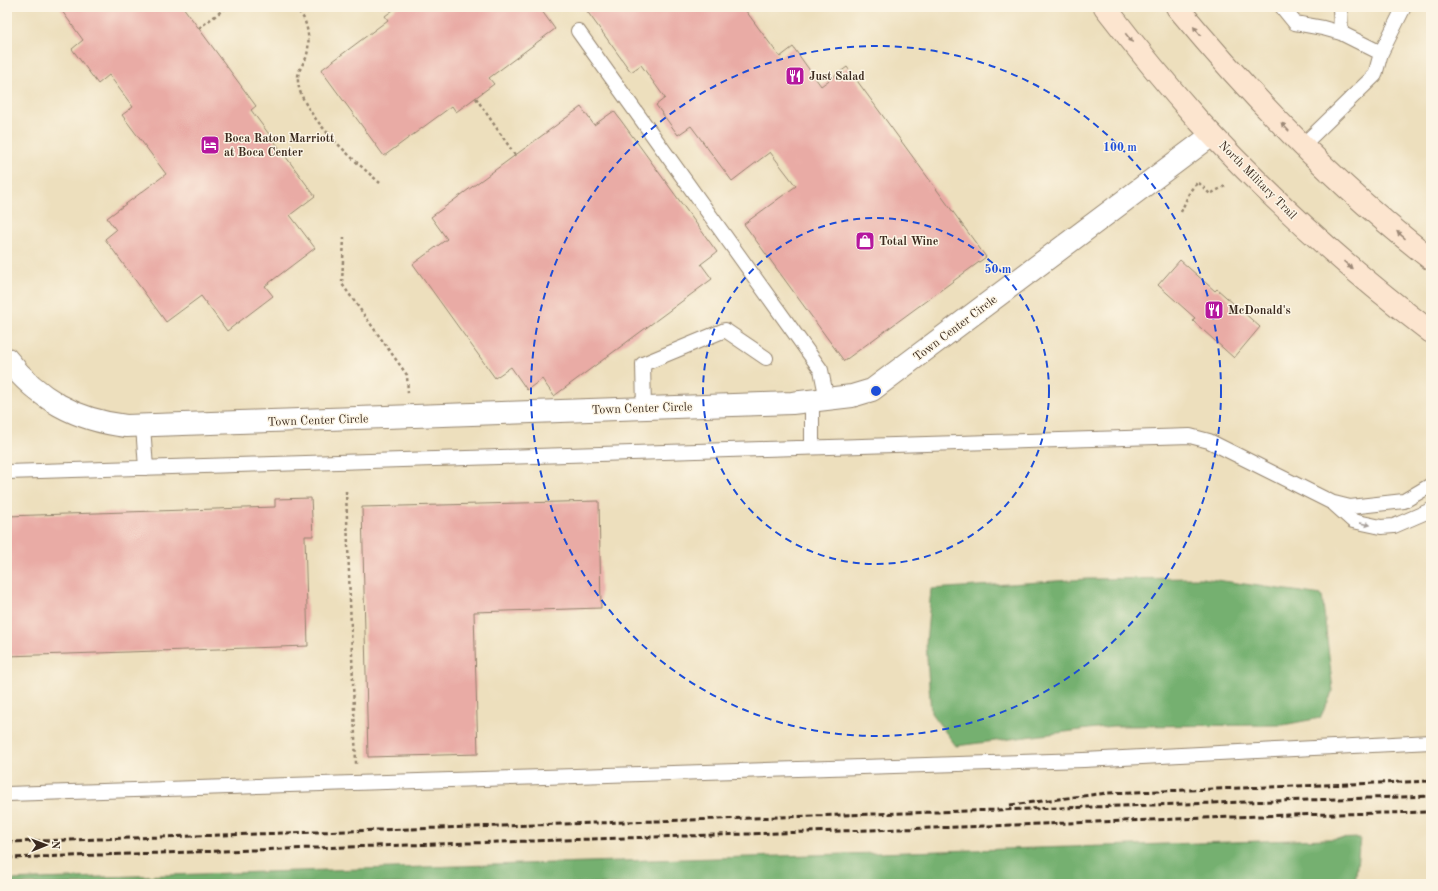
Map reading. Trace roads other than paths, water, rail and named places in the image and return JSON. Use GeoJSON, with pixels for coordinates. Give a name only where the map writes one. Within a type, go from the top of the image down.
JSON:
{"type":"FeatureCollection","features":[{"type":"Feature","properties":{"kind":"main road","name":"North Military Trail"},"geometry":{"type":"LineString","coordinates":[[1105,7],[1142,54],[1212,135],[1258,182],[1380,293],[1431,332]]}},
{"type":"Feature","properties":{"kind":"main road"},"geometry":{"type":"LineString","coordinates":[[1177,7],[1260,102],[1303,146],[1350,190],[1431,260]]}},
{"type":"Feature","properties":{"kind":"street","name":"Town Center Circle"},"geometry":{"type":"LineString","coordinates":[[7,359],[27,382],[41,394],[73,413],[108,424],[126,426],[792,403],[852,396],[872,390],[1212,135]]}},
{"type":"Feature","properties":{"kind":"lane"},"geometry":{"type":"LineString","coordinates":[[1282,7],[1295,23],[1323,28],[1341,34],[1381,53]]}},
{"type":"Feature","properties":{"kind":"lane"},"geometry":{"type":"LineString","coordinates":[[1340,7],[1341,34]]}},
{"type":"Feature","properties":{"kind":"lane"},"geometry":{"type":"LineString","coordinates":[[1303,146],[1375,75],[1381,53],[1404,7]]}},
{"type":"Feature","properties":{"kind":"lane"},"geometry":{"type":"LineString","coordinates":[[578,31],[821,370],[820,400],[812,447]]}},
{"type":"Feature","properties":{"kind":"lane"},"geometry":{"type":"LineString","coordinates":[[644,408],[643,364],[704,338],[725,330],[766,358]]}},
{"type":"Feature","properties":{"kind":"lane"},"geometry":{"type":"LineString","coordinates":[[143,426],[146,468]]}},
{"type":"Feature","properties":{"kind":"lane"},"geometry":{"type":"LineString","coordinates":[[7,472],[1190,436],[1209,441],[1333,503],[1353,521],[1381,527],[1394,526],[1431,510]]}},
{"type":"Feature","properties":{"kind":"lane"},"geometry":{"type":"LineString","coordinates":[[1333,503],[1350,506],[1404,501],[1431,485]]}},
{"type":"Feature","properties":{"kind":"lane"},"geometry":{"type":"LineString","coordinates":[[7,794],[1084,760],[1431,742]]}},
{"type":"Feature","properties":{"kind":"railway"},"geometry":{"type":"LineString","coordinates":[[1010,805],[1107,793],[1431,781]]}},
{"type":"Feature","properties":{"kind":"railway"},"geometry":{"type":"LineString","coordinates":[[7,842],[1431,796]]}},
{"type":"Feature","properties":{"kind":"railway"},"geometry":{"type":"LineString","coordinates":[[7,858],[1288,815],[1431,812]]}},
{"type":"Feature","properties":{"kind":"place","name":"Just Salad"},"geometry":{"type":"Point","coordinates":[795,76]}},
{"type":"Feature","properties":{"kind":"place","name":"Boca Raton Marriott at Boca Center"},"geometry":{"type":"Point","coordinates":[210,145]}},
{"type":"Feature","properties":{"kind":"place","name":"Total Wine"},"geometry":{"type":"Point","coordinates":[865,241]}},
{"type":"Feature","properties":{"kind":"place","name":"McDonald's"},"geometry":{"type":"Point","coordinates":[1214,310]}}]}
